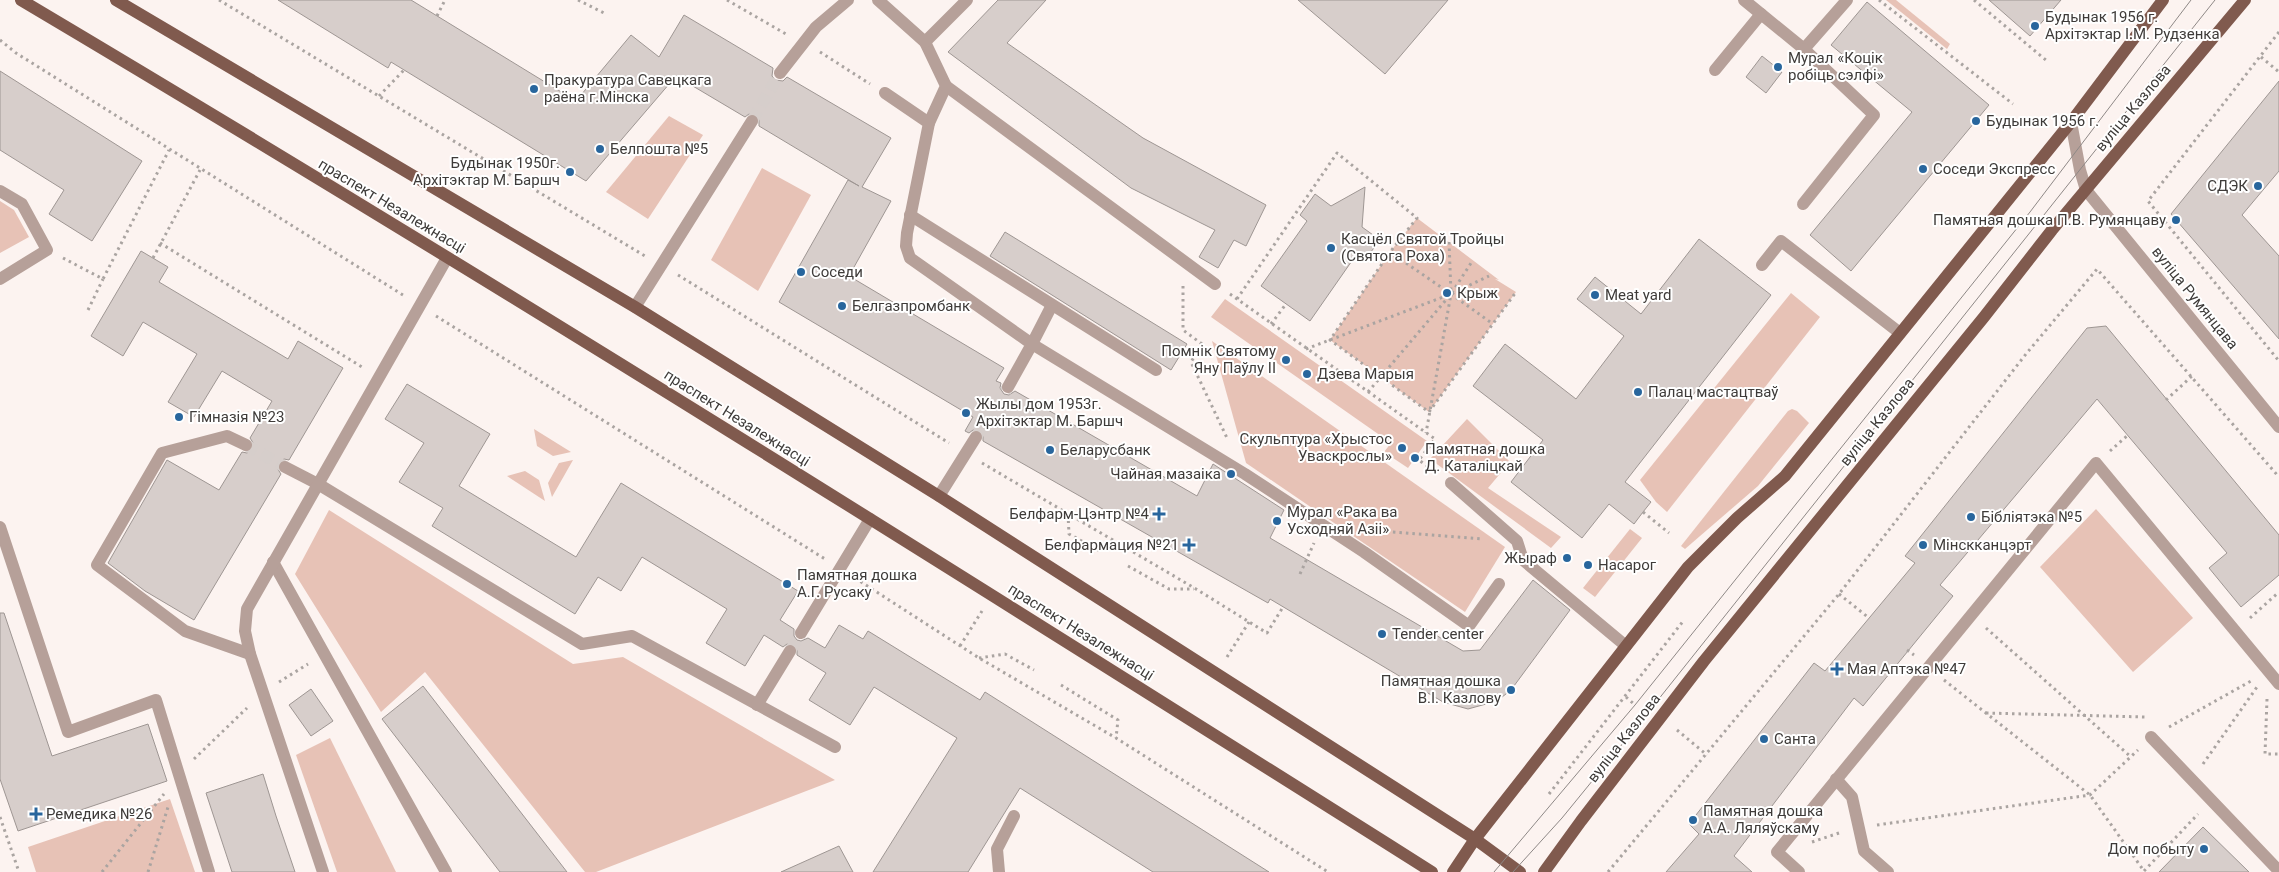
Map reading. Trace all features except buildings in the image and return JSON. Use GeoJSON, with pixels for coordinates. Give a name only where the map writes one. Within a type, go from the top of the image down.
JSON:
{"type":"FeatureCollection","features":[{"type":"Feature","properties":{"kind":"main road","name":"праспект Незалежнасці"},"geometry":{"type":"LineString","coordinates":[[21,0],[447,258],[870,519],[1432,872]]}},
{"type":"Feature","properties":{"kind":"main road"},"geometry":{"type":"LineString","coordinates":[[116,0],[635,308],[939,496],[1476,839],[1520,872]]}},
{"type":"Feature","properties":{"kind":"main road"},"geometry":{"type":"LineString","coordinates":[[1453,872],[1476,839],[1688,567],[1737,518],[1786,476],[2071,122],[2163,0]]}},
{"type":"Feature","properties":{"kind":"main road","name":"вуліца Казлова"},"geometry":{"type":"LineString","coordinates":[[1544,872],[1580,821],[1704,661],[2086,190],[2245,0]]}},
{"type":"Feature","properties":{"kind":"street"},"geometry":{"type":"LineString","coordinates":[[780,72],[816,27],[848,0]]}},
{"type":"Feature","properties":{"kind":"street"},"geometry":{"type":"LineString","coordinates":[[878,0],[926,42],[946,86],[1215,284]]}},
{"type":"Feature","properties":{"kind":"street"},"geometry":{"type":"LineString","coordinates":[[926,42],[967,0]]}},
{"type":"Feature","properties":{"kind":"street"},"geometry":{"type":"LineString","coordinates":[[1744,0],[1804,49],[1874,115],[1803,204]]}},
{"type":"Feature","properties":{"kind":"street"},"geometry":{"type":"LineString","coordinates":[[1804,49],[1847,0]]}},
{"type":"Feature","properties":{"kind":"street"},"geometry":{"type":"LineString","coordinates":[[1715,70],[1761,14]]}},
{"type":"Feature","properties":{"kind":"street"},"geometry":{"type":"LineString","coordinates":[[946,86],[929,123],[910,215],[906,246],[910,258],[1032,344],[1245,474],[1321,526],[1364,552],[1469,626],[1499,584]]}},
{"type":"Feature","properties":{"kind":"street"},"geometry":{"type":"LineString","coordinates":[[885,93],[929,123]]}},
{"type":"Feature","properties":{"kind":"street"},"geometry":{"type":"LineString","coordinates":[[635,308],[752,121]]}},
{"type":"Feature","properties":{"kind":"street"},"geometry":{"type":"LineString","coordinates":[[2071,122],[2080,170],[2086,190]]}},
{"type":"Feature","properties":{"kind":"street","name":"вуліца Румянцава"},"geometry":{"type":"LineString","coordinates":[[2086,190],[2279,427]]}},
{"type":"Feature","properties":{"kind":"street"},"geometry":{"type":"LineString","coordinates":[[0,191],[22,204],[47,250],[0,279]]}},
{"type":"Feature","properties":{"kind":"street"},"geometry":{"type":"LineString","coordinates":[[910,215],[1156,370]]}},
{"type":"Feature","properties":{"kind":"street"},"geometry":{"type":"LineString","coordinates":[[1762,265],[1781,241],[1900,334]]}},
{"type":"Feature","properties":{"kind":"street"},"geometry":{"type":"LineString","coordinates":[[323,872],[250,654],[245,631],[247,609],[418,305],[447,258]]}},
{"type":"Feature","properties":{"kind":"street"},"geometry":{"type":"LineString","coordinates":[[1008,387],[1052,304]]}},
{"type":"Feature","properties":{"kind":"street"},"geometry":{"type":"LineString","coordinates":[[246,445],[227,436],[162,453],[96,565],[185,631],[250,654]]}},
{"type":"Feature","properties":{"kind":"street"},"geometry":{"type":"LineString","coordinates":[[939,496],[976,437]]}},
{"type":"Feature","properties":{"kind":"street"},"geometry":{"type":"LineString","coordinates":[[1799,872],[1777,852],[2096,463],[2279,684]]}},
{"type":"Feature","properties":{"kind":"street"},"geometry":{"type":"LineString","coordinates":[[285,466],[318,484],[582,644],[632,636],[835,748]]}},
{"type":"Feature","properties":{"kind":"street"},"geometry":{"type":"LineString","coordinates":[[1451,483],[1517,541],[1523,560],[1626,646]]}},
{"type":"Feature","properties":{"kind":"street"},"geometry":{"type":"LineString","coordinates":[[801,633],[870,519]]}},
{"type":"Feature","properties":{"kind":"street"},"geometry":{"type":"LineString","coordinates":[[0,527],[68,732],[156,700],[209,872]]}},
{"type":"Feature","properties":{"kind":"street"},"geometry":{"type":"LineString","coordinates":[[273,562],[446,872]]}},
{"type":"Feature","properties":{"kind":"street"},"geometry":{"type":"LineString","coordinates":[[758,705],[790,651]]}},
{"type":"Feature","properties":{"kind":"street"},"geometry":{"type":"LineString","coordinates":[[2151,737],[2279,871]]}},
{"type":"Feature","properties":{"kind":"street"},"geometry":{"type":"LineString","coordinates":[[1836,779],[1852,797],[1864,850],[1888,872]]}},
{"type":"Feature","properties":{"kind":"street"},"geometry":{"type":"LineString","coordinates":[[999,872],[997,849],[1014,816]]}},
{"type":"Feature","properties":{"kind":"path"},"geometry":{"type":"LineString","coordinates":[[437,16],[445,0]]}},
{"type":"Feature","properties":{"kind":"path"},"geometry":{"type":"LineString","coordinates":[[578,0],[606,14]]}},
{"type":"Feature","properties":{"kind":"path"},"geometry":{"type":"LineString","coordinates":[[727,0],[803,44],[817,50],[885,93]]}},
{"type":"Feature","properties":{"kind":"path"},"geometry":{"type":"LineString","coordinates":[[1879,0],[2013,104]]}},
{"type":"Feature","properties":{"kind":"path"},"geometry":{"type":"LineString","coordinates":[[1974,0],[2047,61]]}},
{"type":"Feature","properties":{"kind":"path"},"geometry":{"type":"LineString","coordinates":[[2279,32],[2148,201],[2279,361]]}},
{"type":"Feature","properties":{"kind":"path"},"geometry":{"type":"LineString","coordinates":[[0,40],[16,53],[200,170],[840,569],[979,658],[1116,738],[1328,872]]}},
{"type":"Feature","properties":{"kind":"path"},"geometry":{"type":"LineString","coordinates":[[2261,57],[2279,72]]}},
{"type":"Feature","properties":{"kind":"path"},"geometry":{"type":"LineString","coordinates":[[379,96],[404,70]]}},
{"type":"Feature","properties":{"kind":"path"},"geometry":{"type":"LineString","coordinates":[[88,310],[169,150]]}},
{"type":"Feature","properties":{"kind":"path"},"geometry":{"type":"LineString","coordinates":[[1237,300],[1337,154],[1417,218],[1390,252],[1330,340]]}},
{"type":"Feature","properties":{"kind":"path"},"geometry":{"type":"LineString","coordinates":[[153,258],[200,170]]}},
{"type":"Feature","properties":{"kind":"path"},"geometry":{"type":"LineString","coordinates":[[1426,433],[1451,294],[1449,242]]}},
{"type":"Feature","properties":{"kind":"path"},"geometry":{"type":"LineString","coordinates":[[160,243],[378,377]]}},
{"type":"Feature","properties":{"kind":"path"},"geometry":{"type":"LineString","coordinates":[[47,250],[103,279]]}},
{"type":"Feature","properties":{"kind":"path"},"geometry":{"type":"LineString","coordinates":[[1390,252],[1493,324]]}},
{"type":"Feature","properties":{"kind":"path"},"geometry":{"type":"LineString","coordinates":[[1368,392],[1451,294],[1473,260]]}},
{"type":"Feature","properties":{"kind":"path"},"geometry":{"type":"LineString","coordinates":[[1183,262],[1183,330],[1202,344],[1191,362],[1245,474]]}},
{"type":"Feature","properties":{"kind":"path"},"geometry":{"type":"LineString","coordinates":[[1608,872],[1839,594],[2020,362],[2097,269],[2279,477]]}},
{"type":"Feature","properties":{"kind":"path"},"geometry":{"type":"LineString","coordinates":[[1306,349],[1451,294],[1489,276]]}},
{"type":"Feature","properties":{"kind":"path"},"geometry":{"type":"LineString","coordinates":[[1215,284],[1435,439],[1419,460]]}},
{"type":"Feature","properties":{"kind":"path"},"geometry":{"type":"LineString","coordinates":[[1429,412],[1516,292]]}},
{"type":"Feature","properties":{"kind":"path"},"geometry":{"type":"LineString","coordinates":[[1271,324],[1286,304]]}},
{"type":"Feature","properties":{"kind":"path"},"geometry":{"type":"LineString","coordinates":[[1330,340],[1429,412]]}},
{"type":"Feature","properties":{"kind":"path"},"geometry":{"type":"LineString","coordinates":[[2166,400],[2192,376]]}},
{"type":"Feature","properties":{"kind":"path"},"geometry":{"type":"LineString","coordinates":[[1643,512],[1669,533]]}},
{"type":"Feature","properties":{"kind":"path"},"geometry":{"type":"LineString","coordinates":[[1100,551],[1069,534],[1068,513],[1267,633],[1283,607]]}},
{"type":"Feature","properties":{"kind":"path"},"geometry":{"type":"LineString","coordinates":[[1300,574],[1321,526]]}},
{"type":"Feature","properties":{"kind":"path"},"geometry":{"type":"LineString","coordinates":[[1360,529],[1517,541]]}},
{"type":"Feature","properties":{"kind":"path"},"geometry":{"type":"LineString","coordinates":[[1128,566],[1169,589],[1196,589]]}},
{"type":"Feature","properties":{"kind":"path"},"geometry":{"type":"LineString","coordinates":[[2235,631],[2279,592]]}},
{"type":"Feature","properties":{"kind":"path"},"geometry":{"type":"LineString","coordinates":[[1839,594],[1869,618]]}},
{"type":"Feature","properties":{"kind":"path"},"geometry":{"type":"LineString","coordinates":[[1971,616],[2131,757]]}},
{"type":"Feature","properties":{"kind":"path"},"geometry":{"type":"LineString","coordinates":[[1549,794],[1684,620]]}},
{"type":"Feature","properties":{"kind":"path"},"geometry":{"type":"LineString","coordinates":[[1234,645],[1249,622]]}},
{"type":"Feature","properties":{"kind":"path"},"geometry":{"type":"LineString","coordinates":[[960,646],[973,626]]}},
{"type":"Feature","properties":{"kind":"path"},"geometry":{"type":"LineString","coordinates":[[102,872],[178,775],[264,692],[324,653]]}},
{"type":"Feature","properties":{"kind":"path"},"geometry":{"type":"LineString","coordinates":[[979,658],[1005,654],[1034,670]]}},
{"type":"Feature","properties":{"kind":"path"},"geometry":{"type":"LineString","coordinates":[[1928,668],[2090,796],[2144,872],[2212,799]]}},
{"type":"Feature","properties":{"kind":"path"},"geometry":{"type":"LineString","coordinates":[[1777,852],[1859,828],[2090,796],[2151,737],[2268,671]]}},
{"type":"Feature","properties":{"kind":"path"},"geometry":{"type":"LineString","coordinates":[[2268,671],[2264,754],[2279,754]]}},
{"type":"Feature","properties":{"kind":"path"},"geometry":{"type":"LineString","coordinates":[[2193,779],[2268,671]]}},
{"type":"Feature","properties":{"kind":"path"},"geometry":{"type":"LineString","coordinates":[[1061,685],[1118,720],[1116,738]]}},
{"type":"Feature","properties":{"kind":"path"},"geometry":{"type":"LineString","coordinates":[[1626,697],[1635,705]]}},
{"type":"Feature","properties":{"kind":"path"},"geometry":{"type":"LineString","coordinates":[[1985,712],[2085,717],[2145,717],[2151,737]]}},
{"type":"Feature","properties":{"kind":"path"},"geometry":{"type":"LineString","coordinates":[[1688,739],[1707,755]]}},
{"type":"Feature","properties":{"kind":"path"},"geometry":{"type":"LineString","coordinates":[[148,872],[178,775]]}},
{"type":"Feature","properties":{"kind":"path"},"geometry":{"type":"LineString","coordinates":[[0,817],[19,872]]}},
{"type":"Feature","properties":{"kind":"shaded area"},"geometry":{"type":"Polygon","coordinates":[[[1886,0],[1896,0],[1950,44],[1947,49],[1886,0]]]}},
{"type":"Feature","properties":{"kind":"shaded area"},"geometry":{"type":"Polygon","coordinates":[[[669,116],[703,135],[648,219],[606,192],[669,116]]]}},
{"type":"Feature","properties":{"kind":"shaded area"},"geometry":{"type":"Polygon","coordinates":[[[762,168],[811,195],[758,291],[711,260],[762,168]]]}},
{"type":"Feature","properties":{"kind":"shaded area"},"geometry":{"type":"Polygon","coordinates":[[[0,201],[14,210],[29,237],[0,253],[0,201]]]}},
{"type":"Feature","properties":{"kind":"shaded area"},"geometry":{"type":"Polygon","coordinates":[[[1417,218],[1499,280],[1495,279],[1516,292],[1429,412],[1330,340],[1390,252],[1417,218]]]}},
{"type":"Feature","properties":{"kind":"shaded area"},"geometry":{"type":"Polygon","coordinates":[[[1791,293],[1820,317],[1667,512],[1656,502],[1640,480],[1791,293]]]}},
{"type":"Feature","properties":{"kind":"shaded area"},"geometry":{"type":"Polygon","coordinates":[[[1225,299],[1427,441],[1408,468],[1384,452],[1391,443],[1211,317],[1225,299]]]}},
{"type":"Feature","properties":{"kind":"shaded area"},"geometry":{"type":"Polygon","coordinates":[[[1212,341],[1505,547],[1465,612],[1246,463],[1212,341]]]}},
{"type":"Feature","properties":{"kind":"shaded area"},"geometry":{"type":"Polygon","coordinates":[[[1792,409],[1797,411],[1809,423],[1758,486],[1685,549],[1681,546],[1788,411],[1792,409]]]}},
{"type":"Feature","properties":{"kind":"shaded area"},"geometry":{"type":"Polygon","coordinates":[[[1467,419],[1510,462],[1488,488],[1561,537],[1551,548],[1430,459],[1467,419]]]}},
{"type":"Feature","properties":{"kind":"shaded area"},"geometry":{"type":"Polygon","coordinates":[[[534,429],[571,452],[553,456],[537,446],[534,429]]]}},
{"type":"Feature","properties":{"kind":"shaded area"},"geometry":{"type":"Polygon","coordinates":[[[573,460],[552,497],[548,483],[559,463],[573,460]]]}},
{"type":"Feature","properties":{"kind":"shaded area"},"geometry":{"type":"Polygon","coordinates":[[[525,471],[539,480],[545,501],[507,476],[525,471]]]}},
{"type":"Feature","properties":{"kind":"shaded area"},"geometry":{"type":"Polygon","coordinates":[[[2096,509],[2193,618],[2133,672],[2040,567],[2096,509]]]}},
{"type":"Feature","properties":{"kind":"shaded area"},"geometry":{"type":"Polygon","coordinates":[[[329,510],[573,664],[623,657],[835,780],[596,872],[585,872],[425,672],[381,712],[295,574],[329,510]]]}},
{"type":"Feature","properties":{"kind":"shaded area"},"geometry":{"type":"Polygon","coordinates":[[[1630,529],[1642,538],[1595,597],[1583,588],[1630,529]]]}},
{"type":"Feature","properties":{"kind":"shaded area"},"geometry":{"type":"Polygon","coordinates":[[[330,738],[396,872],[337,872],[296,755],[330,738]]]}},
{"type":"Feature","properties":{"kind":"shaded area"},"geometry":{"type":"Polygon","coordinates":[[[170,799],[195,872],[36,872],[28,847],[170,799]]]}},
{"type":"Feature","properties":{"kind":"tunnel"},"geometry":{"type":"LineString","coordinates":[[752,121],[780,73]]}},
{"type":"Feature","properties":{"kind":"tunnel"},"geometry":{"type":"LineString","coordinates":[[976,437],[1008,387]]}},
{"type":"Feature","properties":{"kind":"tunnel"},"geometry":{"type":"LineString","coordinates":[[246,445],[285,467]]}},
{"type":"Feature","properties":{"kind":"tunnel"},"geometry":{"type":"LineString","coordinates":[[790,651],[801,633]]}},
{"type":"Feature","properties":{"kind":"tram line"},"geometry":{"type":"LineString","coordinates":[[1494,872],[1635,705],[2030,212],[2191,0]]}},
{"type":"Feature","properties":{"kind":"tram line"},"geometry":{"type":"LineString","coordinates":[[1513,872],[1562,818],[1646,715],[2215,0]]}},
{"type":"Feature","properties":{"kind":"place","name":"Будынак 1956 г. Архітэктар І.М. Рудзенка"},"geometry":{"type":"Point","coordinates":[2035,26]}},
{"type":"Feature","properties":{"kind":"place","name":"Мурал «Коцік робіць сэлфі»"},"geometry":{"type":"Point","coordinates":[1778,67]}},
{"type":"Feature","properties":{"kind":"place","name":"Пракуратура Савецкага раёна г.Мінска"},"geometry":{"type":"Point","coordinates":[534,89]}},
{"type":"Feature","properties":{"kind":"place","name":"Будынак 1956 г."},"geometry":{"type":"Point","coordinates":[1976,121]}},
{"type":"Feature","properties":{"kind":"place","name":"Белпошта №5"},"geometry":{"type":"Point","coordinates":[600,149]}},
{"type":"Feature","properties":{"kind":"place","name":"Соседи Экспресс"},"geometry":{"type":"Point","coordinates":[1923,169]}},
{"type":"Feature","properties":{"kind":"place","name":"Будынак 1950г. Архітэктар М. Баршч"},"geometry":{"type":"Point","coordinates":[570,172]}},
{"type":"Feature","properties":{"kind":"place","name":"СДЭК"},"geometry":{"type":"Point","coordinates":[2258,186]}},
{"type":"Feature","properties":{"kind":"place","name":"Памятная дошка П.В. Румянцаву"},"geometry":{"type":"Point","coordinates":[2176,220]}},
{"type":"Feature","properties":{"kind":"place","name":"Касцёл Святой Тройцы (Святога Роха)"},"geometry":{"type":"Point","coordinates":[1331,248]}},
{"type":"Feature","properties":{"kind":"place","name":"Соседи"},"geometry":{"type":"Point","coordinates":[801,272]}},
{"type":"Feature","properties":{"kind":"place","name":"Крыж"},"geometry":{"type":"Point","coordinates":[1447,293]}},
{"type":"Feature","properties":{"kind":"place","name":"Meat yard"},"geometry":{"type":"Point","coordinates":[1595,295]}},
{"type":"Feature","properties":{"kind":"place","name":"Белгазпромбанк"},"geometry":{"type":"Point","coordinates":[842,306]}},
{"type":"Feature","properties":{"kind":"place","name":"Помнік Святому Яну Паўлу II"},"geometry":{"type":"Point","coordinates":[1286,360]}},
{"type":"Feature","properties":{"kind":"place","name":"Дзева Марыя"},"geometry":{"type":"Point","coordinates":[1307,374]}},
{"type":"Feature","properties":{"kind":"place","name":"Палац мастацтваў"},"geometry":{"type":"Point","coordinates":[1638,392]}},
{"type":"Feature","properties":{"kind":"place","name":"Жылы дом 1953г. Архітэктар М. Баршч"},"geometry":{"type":"Point","coordinates":[966,413]}},
{"type":"Feature","properties":{"kind":"place","name":"Гімназія №23"},"geometry":{"type":"Point","coordinates":[179,417]}},
{"type":"Feature","properties":{"kind":"place","name":"Скульптура «Хрыстос Уваскрослы»"},"geometry":{"type":"Point","coordinates":[1402,448]}},
{"type":"Feature","properties":{"kind":"place","name":"Беларусбанк"},"geometry":{"type":"Point","coordinates":[1050,450]}},
{"type":"Feature","properties":{"kind":"place","name":"Памятная дошка Д. Каталіцкай"},"geometry":{"type":"Point","coordinates":[1415,458]}},
{"type":"Feature","properties":{"kind":"place","name":"Чайная мазаіка"},"geometry":{"type":"Point","coordinates":[1231,474]}},
{"type":"Feature","properties":{"kind":"place","name":"Белфарм-Цэнтр №4"},"geometry":{"type":"Point","coordinates":[1159,514]}},
{"type":"Feature","properties":{"kind":"place","name":"Бібліятэка №5"},"geometry":{"type":"Point","coordinates":[1971,517]}},
{"type":"Feature","properties":{"kind":"place","name":"Мурал «Рака ва Усходняй Азіі»"},"geometry":{"type":"Point","coordinates":[1277,521]}},
{"type":"Feature","properties":{"kind":"place","name":"Белфармация №21"},"geometry":{"type":"Point","coordinates":[1189,545]}},
{"type":"Feature","properties":{"kind":"place","name":"Мінскканцэрт"},"geometry":{"type":"Point","coordinates":[1923,545]}},
{"type":"Feature","properties":{"kind":"place","name":"Жыраф"},"geometry":{"type":"Point","coordinates":[1567,558]}},
{"type":"Feature","properties":{"kind":"place","name":"Насарог"},"geometry":{"type":"Point","coordinates":[1588,565]}},
{"type":"Feature","properties":{"kind":"place","name":"Памятная дошка А.Г. Русаку"},"geometry":{"type":"Point","coordinates":[787,584]}},
{"type":"Feature","properties":{"kind":"place","name":"Tender center"},"geometry":{"type":"Point","coordinates":[1382,634]}},
{"type":"Feature","properties":{"kind":"place","name":"Мая Аптэка №47"},"geometry":{"type":"Point","coordinates":[1837,669]}},
{"type":"Feature","properties":{"kind":"place","name":"Памятная дошка В.І. Казлову"},"geometry":{"type":"Point","coordinates":[1511,690]}},
{"type":"Feature","properties":{"kind":"place","name":"Санта"},"geometry":{"type":"Point","coordinates":[1764,739]}},
{"type":"Feature","properties":{"kind":"place","name":"Ремедика №26"},"geometry":{"type":"Point","coordinates":[36,814]}},
{"type":"Feature","properties":{"kind":"place","name":"Памятная дошка А.А. Ляляўскаму"},"geometry":{"type":"Point","coordinates":[1693,820]}},
{"type":"Feature","properties":{"kind":"place","name":"Дом побыту"},"geometry":{"type":"Point","coordinates":[2204,849]}}]}
